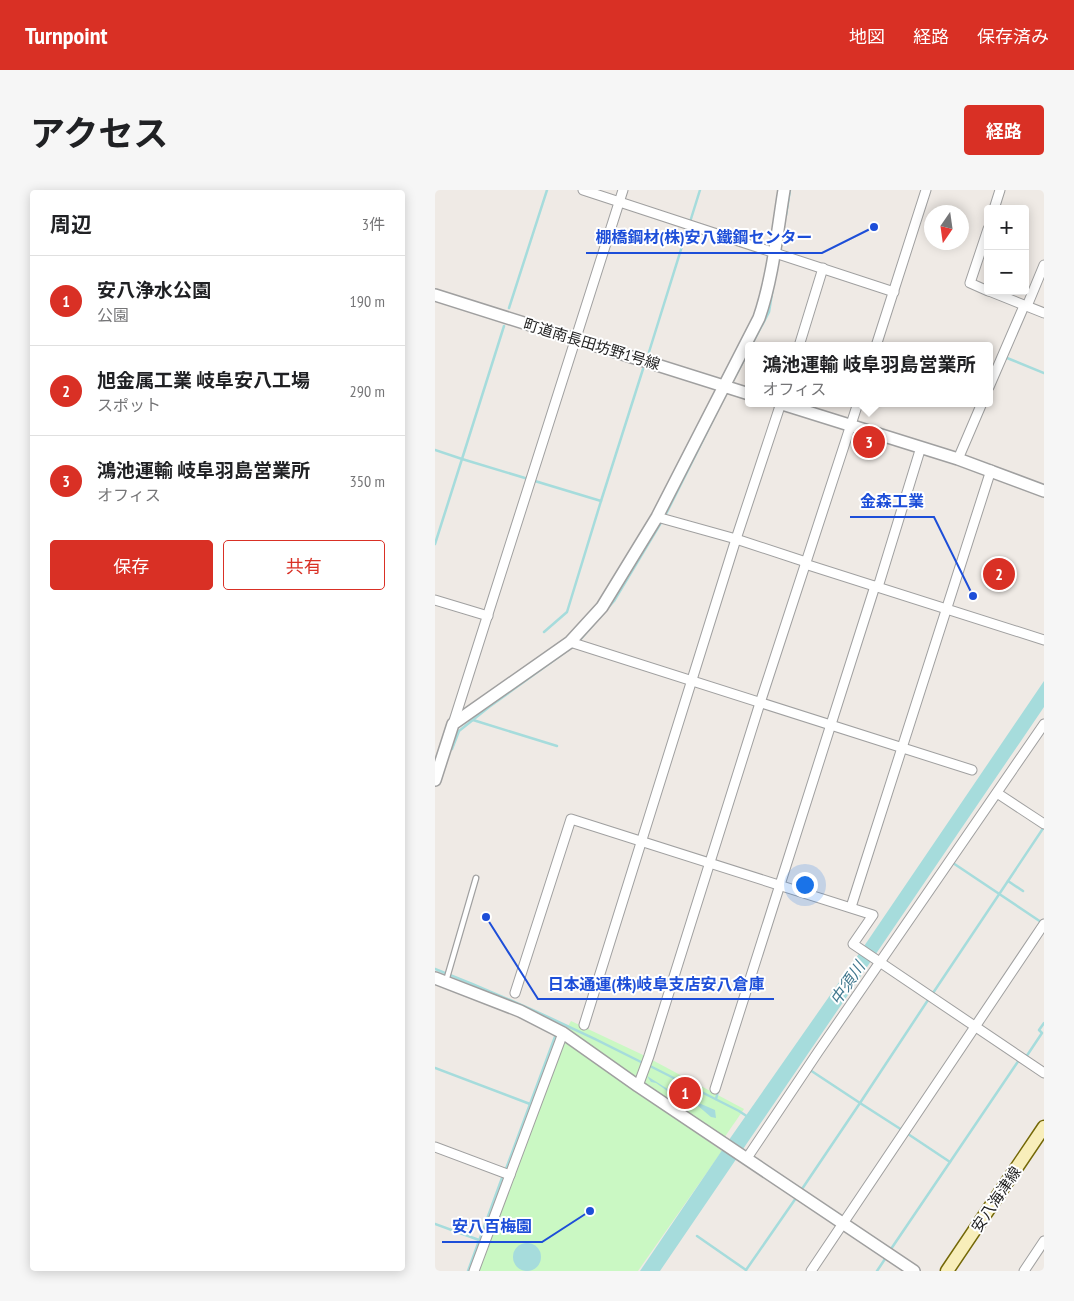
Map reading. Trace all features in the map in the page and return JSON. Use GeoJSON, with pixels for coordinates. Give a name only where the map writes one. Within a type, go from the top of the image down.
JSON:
{"type":"FeatureCollection","features":[{"type":"Feature","properties":{"kind":"main road","name":"安八海津線"},"geometry":{"type":"LineString","coordinates":[[947,1271],[1044,1127]]}},
{"type":"Feature","properties":{"kind":"street"},"geometry":{"type":"LineString","coordinates":[[583,190],[894,292]]}},
{"type":"Feature","properties":{"kind":"street"},"geometry":{"type":"LineString","coordinates":[[436,773],[488,616],[623,190]]}},
{"type":"Feature","properties":{"kind":"street"},"geometry":{"type":"LineString","coordinates":[[747,342],[759,318],[764,301],[775,252],[784,190]]}},
{"type":"Feature","properties":{"kind":"street"},"geometry":{"type":"LineString","coordinates":[[878,342],[926,190]]}},
{"type":"Feature","properties":{"kind":"street"},"geometry":{"type":"LineString","coordinates":[[995,205],[1000,190]]}},
{"type":"Feature","properties":{"kind":"street"},"geometry":{"type":"LineString","coordinates":[[984,241],[970,283],[984,289]]}},
{"type":"Feature","properties":{"kind":"street"},"geometry":{"type":"LineString","coordinates":[[993,378],[1044,265]]}},
{"type":"Feature","properties":{"kind":"street"},"geometry":{"type":"LineString","coordinates":[[800,342],[823,268]]}},
{"type":"Feature","properties":{"kind":"street","name":"町道南長田坊野1号線"},"geometry":{"type":"LineString","coordinates":[[435,295],[745,393]]}},
{"type":"Feature","properties":{"kind":"street"},"geometry":{"type":"LineString","coordinates":[[998,295],[1044,313]]}},
{"type":"Feature","properties":{"kind":"street"},"geometry":{"type":"LineString","coordinates":[[453,724],[570,642],[602,607],[657,517],[745,345]]}},
{"type":"Feature","properties":{"kind":"street"},"geometry":{"type":"LineString","coordinates":[[584,1025],[779,407]]}},
{"type":"Feature","properties":{"kind":"street"},"geometry":{"type":"LineString","coordinates":[[793,407],[958,458],[1044,491]]}},
{"type":"Feature","properties":{"kind":"street"},"geometry":{"type":"LineString","coordinates":[[638,1086],[857,407]]}},
{"type":"Feature","properties":{"kind":"street"},"geometry":{"type":"LineString","coordinates":[[958,458],[980,407]]}},
{"type":"Feature","properties":{"kind":"street"},"geometry":{"type":"LineString","coordinates":[[715,1089],[779,884],[921,447]]}},
{"type":"Feature","properties":{"kind":"street"},"geometry":{"type":"LineString","coordinates":[[851,907],[991,470]]}},
{"type":"Feature","properties":{"kind":"street"},"geometry":{"type":"LineString","coordinates":[[657,517],[736,539],[876,587],[1044,640]]}},
{"type":"Feature","properties":{"kind":"street"},"geometry":{"type":"LineString","coordinates":[[435,600],[488,616]]}},
{"type":"Feature","properties":{"kind":"street"},"geometry":{"type":"LineString","coordinates":[[570,642],[972,770]]}},
{"type":"Feature","properties":{"kind":"street"},"geometry":{"type":"LineString","coordinates":[[746,1157],[877,961],[1044,724]]}},
{"type":"Feature","properties":{"kind":"street"},"geometry":{"type":"LineString","coordinates":[[997,793],[1044,824]]}},
{"type":"Feature","properties":{"kind":"street"},"geometry":{"type":"LineString","coordinates":[[515,993],[571,819],[873,915],[853,944],[1044,1073]]}},
{"type":"Feature","properties":{"kind":"street"},"geometry":{"type":"LineString","coordinates":[[811,1271],[1044,924]]}},
{"type":"Feature","properties":{"kind":"street"},"geometry":{"type":"LineString","coordinates":[[441,980],[520,1011],[563,1033],[638,1086],[914,1271]]}},
{"type":"Feature","properties":{"kind":"street"},"geometry":{"type":"LineString","coordinates":[[474,1271],[563,1033]]}},
{"type":"Feature","properties":{"kind":"street"},"geometry":{"type":"LineString","coordinates":[[435,1147],[510,1175]]}},
{"type":"Feature","properties":{"kind":"street"},"geometry":{"type":"LineString","coordinates":[[1024,1271],[1044,1241]]}},
{"type":"Feature","properties":{"kind":"lane"},"geometry":{"type":"LineString","coordinates":[[441,980],[476,878]]}},
{"type":"Feature","properties":{"kind":"green space"},"geometry":{"type":"Polygon","coordinates":[[[571,1021],[641,1054],[744,1109],[724,1138],[566,1030],[571,1021]]]}},
{"type":"Feature","properties":{"kind":"green space"},"geometry":{"type":"Polygon","coordinates":[[[568,1042],[722,1151],[638,1271],[477,1271],[561,1044],[568,1042]]]}},
{"type":"Feature","properties":{"kind":"water","name":"中須川"},"geometry":{"type":"Polygon","coordinates":[[[1044,681],[1044,707],[660,1271],[640,1271],[856,958],[1044,681]]]}},
{"type":"Feature","properties":{"kind":"water"},"geometry":{"type":"Polygon","coordinates":[[[647,1076],[671,1091],[715,1110],[716,1118],[711,1117],[697,1105],[673,1095],[656,1083],[651,1082],[647,1076]]]}},
{"type":"Feature","properties":{"kind":"water"},"geometry":{"type":"Polygon","coordinates":[[[527,1243],[537,1247],[541,1257],[537,1267],[527,1271],[517,1267],[513,1257],[517,1247],[527,1243]]]}},
{"type":"Feature","properties":{"kind":"waterway"},"geometry":{"type":"LineString","coordinates":[[509,308],[547,190]]}},
{"type":"Feature","properties":{"kind":"waterway"},"geometry":{"type":"LineString","coordinates":[[690,222],[700,190]]}},
{"type":"Feature","properties":{"kind":"waterway"},"geometry":{"type":"LineString","coordinates":[[786,215],[790,190]]}},
{"type":"Feature","properties":{"kind":"waterway"},"geometry":{"type":"LineString","coordinates":[[649,352],[688,227]]}},
{"type":"Feature","properties":{"kind":"waterway"},"geometry":{"type":"LineString","coordinates":[[753,342],[769,312],[773,287]]}},
{"type":"Feature","properties":{"kind":"waterway"},"geometry":{"type":"LineString","coordinates":[[504,326],[462,459],[601,501],[567,612],[544,632]]}},
{"type":"Feature","properties":{"kind":"waterway"},"geometry":{"type":"LineString","coordinates":[[733,381],[745,358]]}},
{"type":"Feature","properties":{"kind":"waterway"},"geometry":{"type":"LineString","coordinates":[[1007,358],[1044,373]]}},
{"type":"Feature","properties":{"kind":"waterway"},"geometry":{"type":"LineString","coordinates":[[601,501],[643,369]]}},
{"type":"Feature","properties":{"kind":"waterway"},"geometry":{"type":"LineString","coordinates":[[665,516],[727,392]]}},
{"type":"Feature","properties":{"kind":"waterway"},"geometry":{"type":"LineString","coordinates":[[435,450],[462,459],[435,544]]}},
{"type":"Feature","properties":{"kind":"waterway"},"geometry":{"type":"LineString","coordinates":[[579,641],[614,601],[662,521]]}},
{"type":"Feature","properties":{"kind":"waterway"},"geometry":{"type":"LineString","coordinates":[[452,749],[459,731],[575,645]]}},
{"type":"Feature","properties":{"kind":"waterway"},"geometry":{"type":"LineString","coordinates":[[473,720],[557,746]]}},
{"type":"Feature","properties":{"kind":"waterway"},"geometry":{"type":"LineString","coordinates":[[933,993],[1044,827]]}},
{"type":"Feature","properties":{"kind":"waterway"},"geometry":{"type":"LineString","coordinates":[[953,863],[1041,922]]}},
{"type":"Feature","properties":{"kind":"waterway"},"geometry":{"type":"LineString","coordinates":[[1008,881],[1023,891]]}},
{"type":"Feature","properties":{"kind":"waterway"},"geometry":{"type":"LineString","coordinates":[[435,969],[540,1013],[643,1063]]}},
{"type":"Feature","properties":{"kind":"waterway"},"geometry":{"type":"LineString","coordinates":[[902,1130],[860,1103],[928,1000]]}},
{"type":"Feature","properties":{"kind":"waterway"},"geometry":{"type":"LineString","coordinates":[[1026,1057],[1042,1033],[1039,1030],[1044,1023]]}},
{"type":"Feature","properties":{"kind":"waterway"},"geometry":{"type":"LineString","coordinates":[[506,1169],[556,1034]]}},
{"type":"Feature","properties":{"kind":"waterway"},"geometry":{"type":"LineString","coordinates":[[950,1162],[1019,1060]]}},
{"type":"Feature","properties":{"kind":"waterway"},"geometry":{"type":"LineString","coordinates":[[648,1065],[748,1117]]}},
{"type":"Feature","properties":{"kind":"waterway"},"geometry":{"type":"LineString","coordinates":[[435,1068],[530,1104]]}},
{"type":"Feature","properties":{"kind":"waterway"},"geometry":{"type":"LineString","coordinates":[[802,1189],[860,1103],[810,1070]]}},
{"type":"Feature","properties":{"kind":"waterway"},"geometry":{"type":"LineString","coordinates":[[716,1099],[718,1091]]}},
{"type":"Feature","properties":{"kind":"waterway"},"geometry":{"type":"LineString","coordinates":[[891,1249],[950,1162],[908,1134]]}},
{"type":"Feature","properties":{"kind":"waterway"},"geometry":{"type":"LineString","coordinates":[[468,1271],[502,1178]]}},
{"type":"Feature","properties":{"kind":"waterway"},"geometry":{"type":"LineString","coordinates":[[746,1270],[796,1198]]}},
{"type":"Feature","properties":{"kind":"waterway"},"geometry":{"type":"LineString","coordinates":[[435,1224],[479,1240]]}},
{"type":"Feature","properties":{"kind":"waterway"},"geometry":{"type":"LineString","coordinates":[[697,1236],[746,1270]]}},
{"type":"Feature","properties":{"kind":"waterway"},"geometry":{"type":"LineString","coordinates":[[877,1271],[885,1259]]}},
{"type":"Feature","properties":{"kind":"place","name":"棚橋鋼材(株)安八鐵鋼センター"},"geometry":{"type":"Point","coordinates":[874,227]}},
{"type":"Feature","properties":{"kind":"place","name":"鴻池運輸 岐阜羽島営業所"},"geometry":{"type":"Point","coordinates":[869,442]}},
{"type":"Feature","properties":{"kind":"place","name":"旭金属工業 岐阜安八工場"},"geometry":{"type":"Point","coordinates":[999,574]}},
{"type":"Feature","properties":{"kind":"place","name":"金森工業"},"geometry":{"type":"Point","coordinates":[973,596]}},
{"type":"Feature","properties":{"kind":"place","name":"日本通運(株)岐阜支店安八倉庫"},"geometry":{"type":"Point","coordinates":[486,917]}},
{"type":"Feature","properties":{"kind":"place","name":"安八浄水公園"},"geometry":{"type":"Point","coordinates":[685,1093]}},
{"type":"Feature","properties":{"kind":"place","name":"安八百梅園"},"geometry":{"type":"Point","coordinates":[590,1211]}}]}
